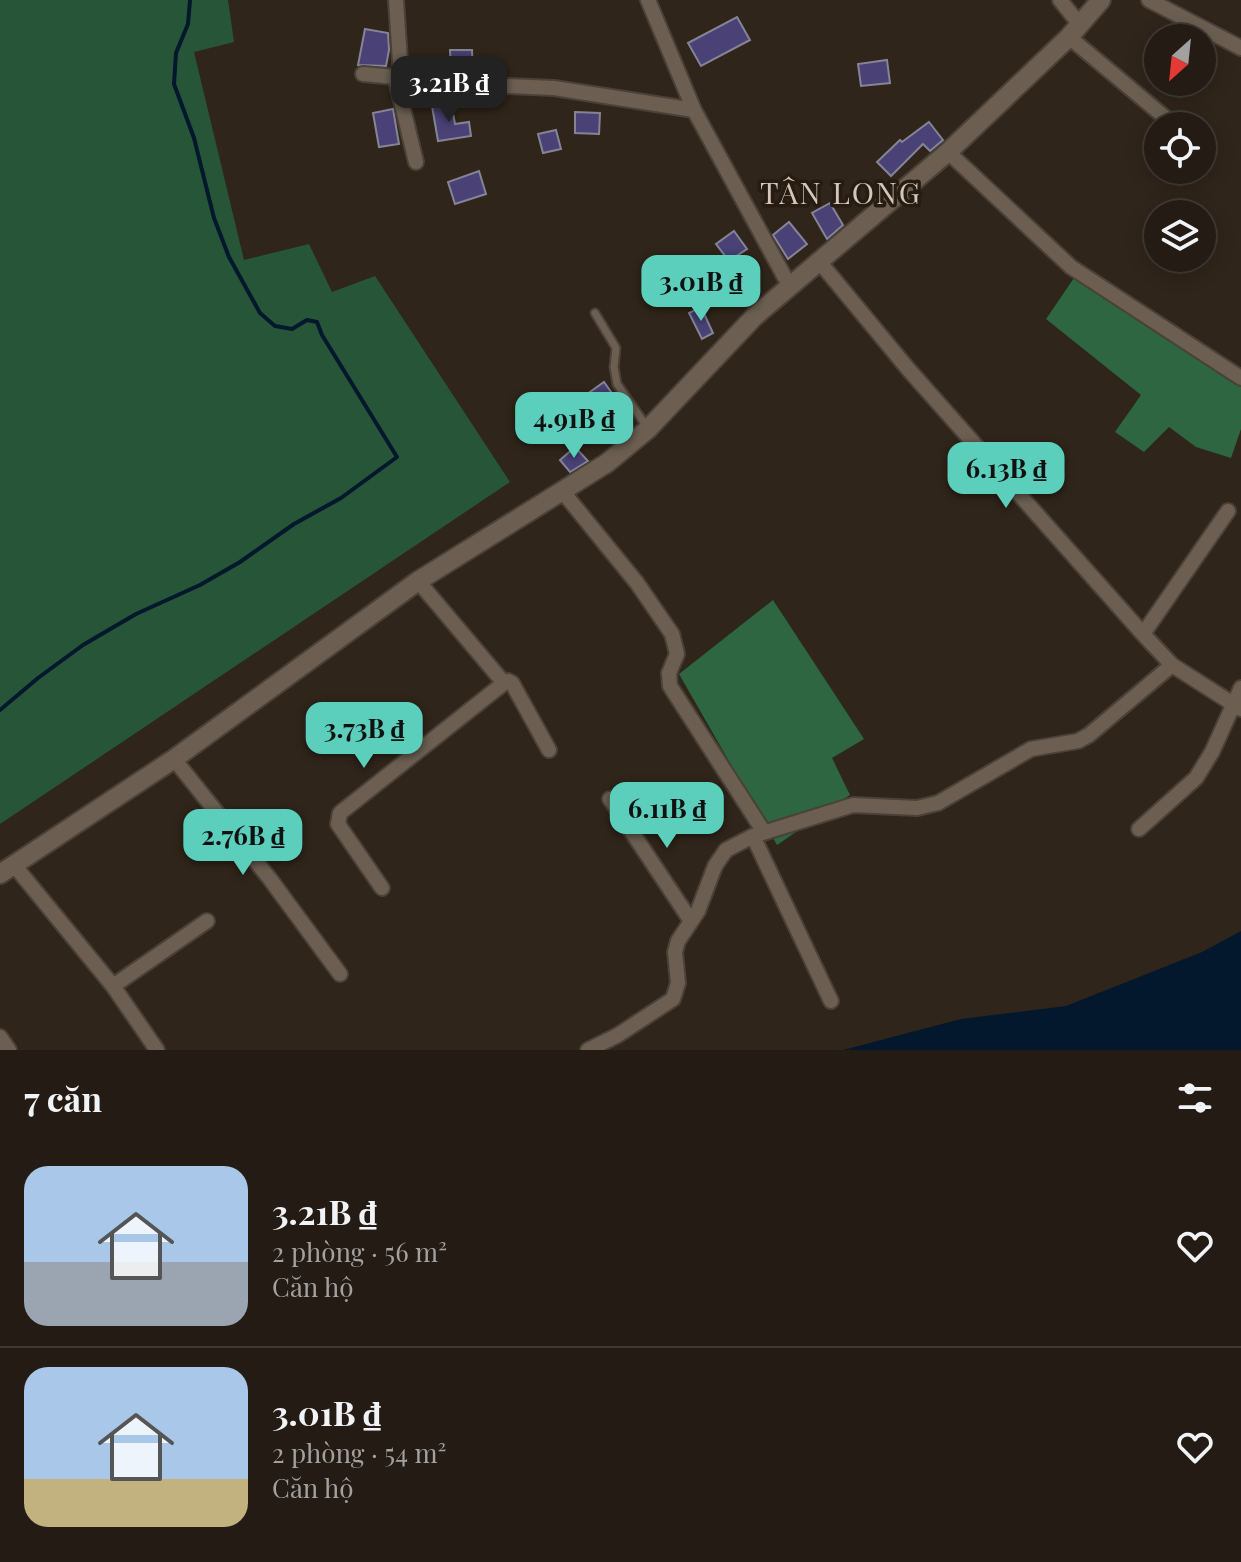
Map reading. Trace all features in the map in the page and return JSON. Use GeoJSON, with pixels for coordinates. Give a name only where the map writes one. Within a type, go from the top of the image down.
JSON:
{"type":"FeatureCollection","features":[{"type":"Feature","properties":{"kind":"street"},"geometry":{"type":"LineString","coordinates":[[396,0],[398,76],[416,162]]}},
{"type":"Feature","properties":{"kind":"street"},"geometry":{"type":"LineString","coordinates":[[648,0],[694,110],[789,285]]}},
{"type":"Feature","properties":{"kind":"street"},"geometry":{"type":"LineString","coordinates":[[1060,0],[1074,31],[1160,112]]}},
{"type":"Feature","properties":{"kind":"street"},"geometry":{"type":"LineString","coordinates":[[157,1050],[113,986],[7,870],[174,759],[418,581],[607,463],[648,429],[755,316],[948,152],[1074,31],[1101,0]]}},
{"type":"Feature","properties":{"kind":"street"},"geometry":{"type":"LineString","coordinates":[[1149,0],[1241,48]]}},
{"type":"Feature","properties":{"kind":"street"},"geometry":{"type":"LineString","coordinates":[[363,74],[554,88],[694,110]]}},
{"type":"Feature","properties":{"kind":"street"},"geometry":{"type":"LineString","coordinates":[[948,152],[1071,267],[1241,378]]}},
{"type":"Feature","properties":{"kind":"street"},"geometry":{"type":"LineString","coordinates":[[818,260],[909,370],[1172,665],[1237,706]]}},
{"type":"Feature","properties":{"kind":"street"},"geometry":{"type":"LineString","coordinates":[[563,492],[637,583],[672,634],[677,654],[669,673],[670,686],[758,834],[831,1001]]}},
{"type":"Feature","properties":{"kind":"street"},"geometry":{"type":"LineString","coordinates":[[1143,634],[1228,511]]}},
{"type":"Feature","properties":{"kind":"street"},"geometry":{"type":"LineString","coordinates":[[418,581],[504,683]]}},
{"type":"Feature","properties":{"kind":"street"},"geometry":{"type":"LineString","coordinates":[[588,1050],[618,1035],[673,999],[678,983],[675,952],[678,941],[691,921],[720,856],[726,850],[758,834],[853,805],[917,808],[938,803],[1031,749],[1078,741],[1089,735],[1172,665]]}},
{"type":"Feature","properties":{"kind":"street"},"geometry":{"type":"LineString","coordinates":[[382,888],[338,824],[340,813],[508,681],[512,683],[549,750]]}},
{"type":"Feature","properties":{"kind":"street"},"geometry":{"type":"LineString","coordinates":[[1139,829],[1196,778],[1237,706],[1241,688]]}},
{"type":"Feature","properties":{"kind":"street"},"geometry":{"type":"LineString","coordinates":[[174,759],[270,879],[340,974]]}},
{"type":"Feature","properties":{"kind":"street"},"geometry":{"type":"LineString","coordinates":[[610,799],[691,921]]}},
{"type":"Feature","properties":{"kind":"street"},"geometry":{"type":"LineString","coordinates":[[113,986],[207,921]]}},
{"type":"Feature","properties":{"kind":"street"},"geometry":{"type":"LineString","coordinates":[[0,1037],[9,1050]]}},
{"type":"Feature","properties":{"kind":"lane"},"geometry":{"type":"LineString","coordinates":[[595,313],[616,348],[614,367],[617,384],[648,429]]}},
{"type":"Feature","properties":{"kind":"green space"},"geometry":{"type":"Polygon","coordinates":[[[0,0],[228,0],[234,42],[194,52],[244,260],[309,244],[332,292],[375,276],[510,482],[0,824],[0,0]]]}},
{"type":"Feature","properties":{"kind":"green space"},"geometry":{"type":"Polygon","coordinates":[[[1076,275],[1241,380],[1241,429],[1231,458],[1196,447],[1169,427],[1144,452],[1115,432],[1141,395],[1046,319],[1076,275]]]}},
{"type":"Feature","properties":{"kind":"green space"},"geometry":{"type":"Polygon","coordinates":[[[773,600],[864,739],[832,758],[850,795],[777,845],[679,674],[773,600]]]}},
{"type":"Feature","properties":{"kind":"water"},"geometry":{"type":"Polygon","coordinates":[[[1241,931],[1241,1050],[843,1050],[961,1019],[1066,1006],[1202,952],[1241,931]]]}},
{"type":"Feature","properties":{"kind":"building"},"geometry":{"type":"Polygon","coordinates":[[[737,17],[750,40],[701,66],[688,43],[737,17]]]}},
{"type":"Feature","properties":{"kind":"building"},"geometry":{"type":"Polygon","coordinates":[[[365,29],[388,33],[386,66],[358,65],[365,29]]]}},
{"type":"Feature","properties":{"kind":"building"},"geometry":{"type":"Polygon","coordinates":[[[450,50],[472,50],[473,72],[451,72],[450,50]]]}},
{"type":"Feature","properties":{"kind":"building"},"geometry":{"type":"Polygon","coordinates":[[[887,60],[890,83],[861,86],[858,64],[887,60]]]}},
{"type":"Feature","properties":{"kind":"building"},"geometry":{"type":"Polygon","coordinates":[[[451,102],[455,124],[469,122],[471,136],[438,141],[432,106],[451,102]]]}},
{"type":"Feature","properties":{"kind":"building"},"geometry":{"type":"Polygon","coordinates":[[[393,109],[399,144],[379,147],[373,113],[393,109]]]}},
{"type":"Feature","properties":{"kind":"building"},"geometry":{"type":"Polygon","coordinates":[[[575,112],[600,113],[599,134],[575,133],[575,112]]]}},
{"type":"Feature","properties":{"kind":"building"},"geometry":{"type":"Polygon","coordinates":[[[929,122],[943,140],[930,151],[923,144],[891,176],[877,162],[900,140],[902,142],[929,122]]]}},
{"type":"Feature","properties":{"kind":"building"},"geometry":{"type":"Polygon","coordinates":[[[556,130],[561,149],[543,153],[538,134],[556,130]]]}},
{"type":"Feature","properties":{"kind":"building"},"geometry":{"type":"Polygon","coordinates":[[[479,171],[486,194],[455,204],[448,182],[479,171]]]}},
{"type":"Feature","properties":{"kind":"building"},"geometry":{"type":"Polygon","coordinates":[[[830,203],[843,225],[827,239],[812,213],[830,203]]]}},
{"type":"Feature","properties":{"kind":"building"},"geometry":{"type":"Polygon","coordinates":[[[789,222],[807,244],[788,259],[773,235],[789,222]]]}},
{"type":"Feature","properties":{"kind":"building"},"geometry":{"type":"Polygon","coordinates":[[[734,231],[747,249],[729,261],[716,244],[734,231]]]}},
{"type":"Feature","properties":{"kind":"building"},"geometry":{"type":"Polygon","coordinates":[[[701,307],[713,333],[702,339],[689,313],[701,307]]]}},
{"type":"Feature","properties":{"kind":"building"},"geometry":{"type":"Polygon","coordinates":[[[604,382],[626,413],[605,428],[583,397],[604,382]]]}},
{"type":"Feature","properties":{"kind":"building"},"geometry":{"type":"Polygon","coordinates":[[[575,447],[588,461],[570,472],[560,460],[575,447]]]}},
{"type":"Feature","properties":{"kind":"waterway"},"geometry":{"type":"LineString","coordinates":[[0,710],[83,645],[136,614],[200,585],[240,562],[294,524],[341,498],[397,457],[317,322],[307,320],[292,329],[275,326],[260,313],[229,257],[214,218],[194,138],[174,84],[176,53],[188,24],[190,0]]}},
{"type":"Feature","properties":{"kind":"district","name":"TÂN LONG"},"geometry":{"type":"Point","coordinates":[841,194]}}]}
